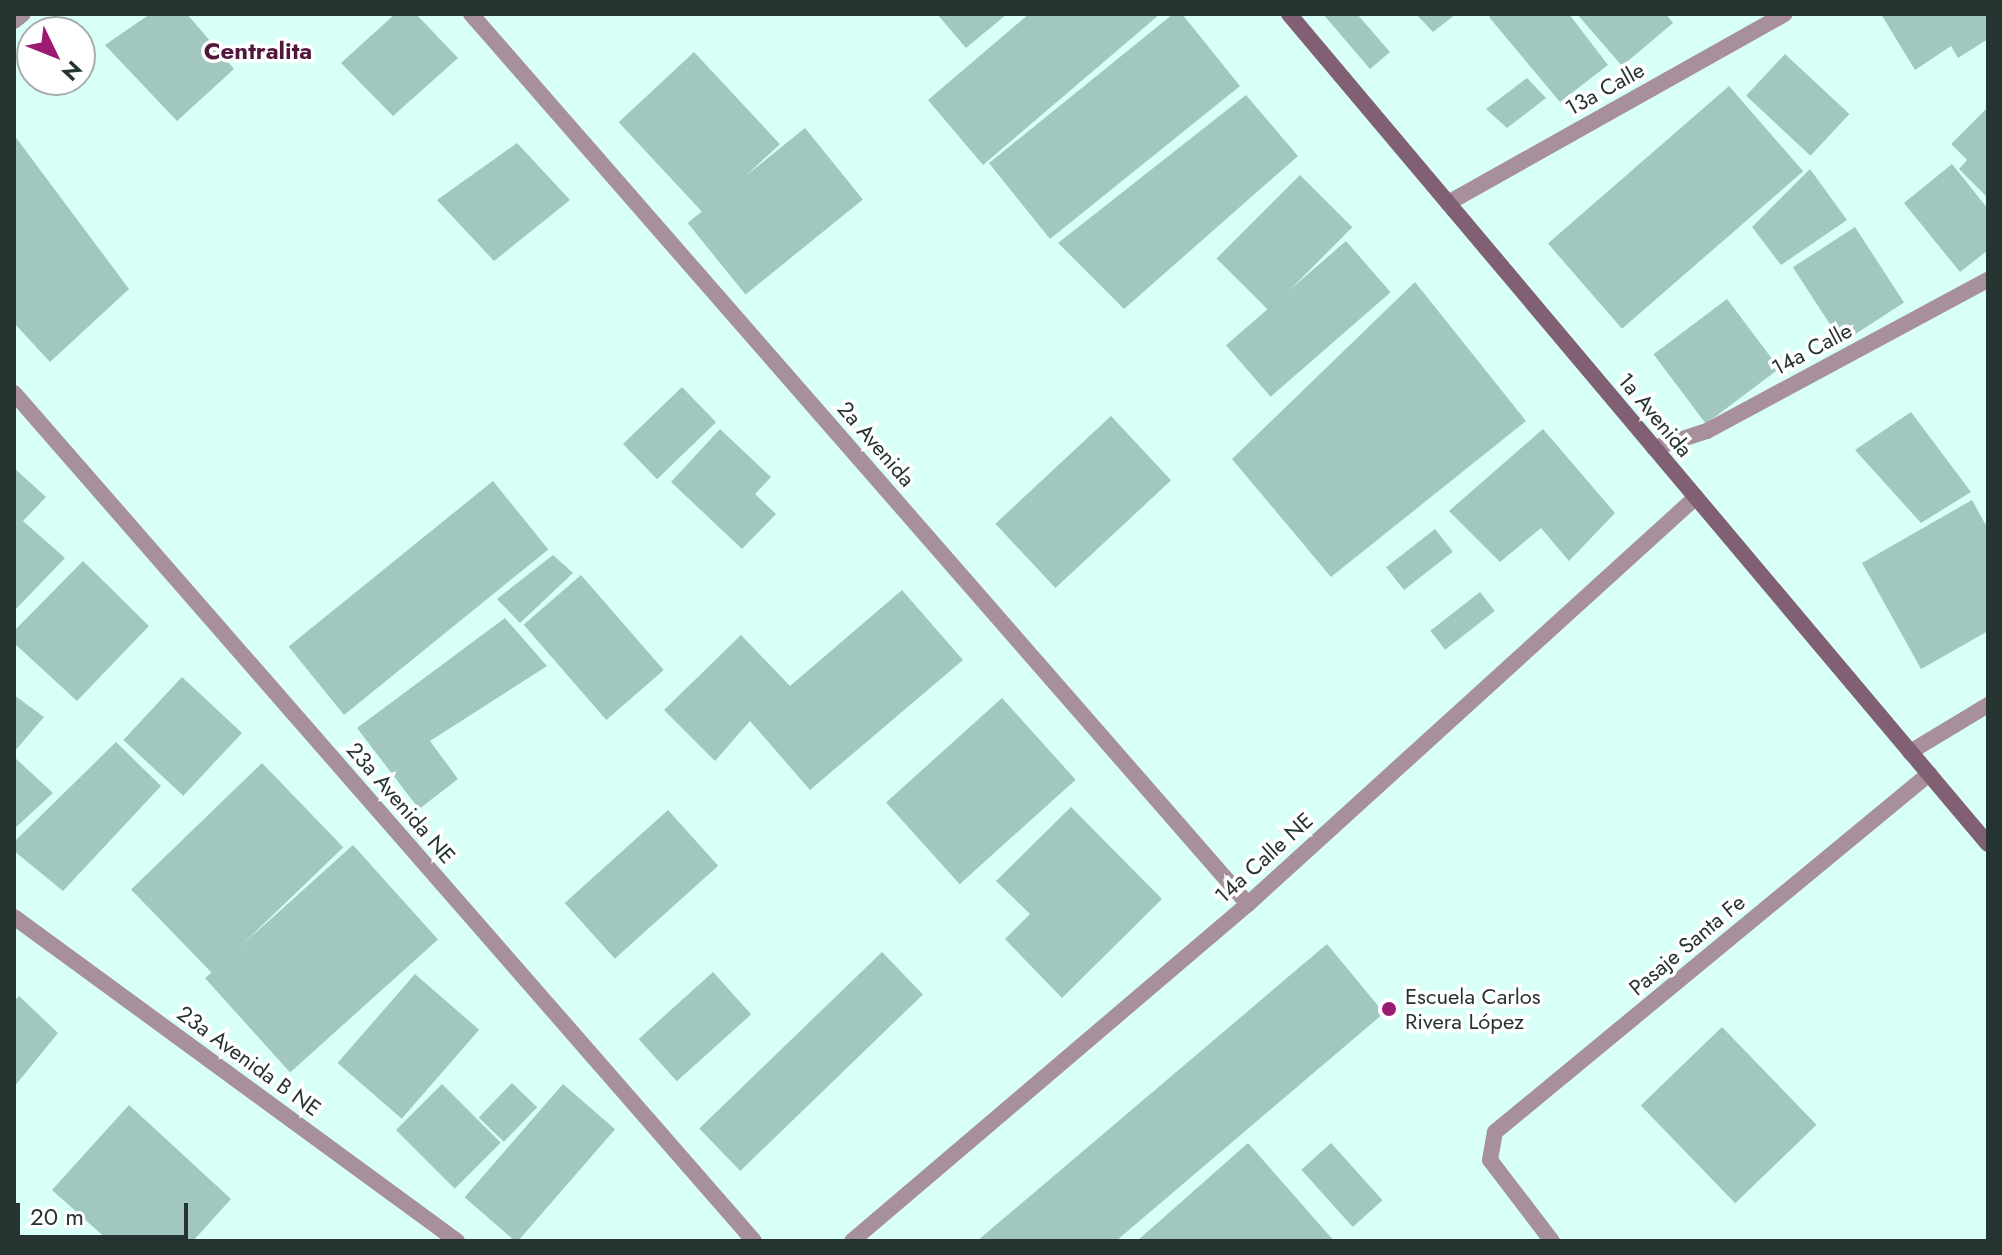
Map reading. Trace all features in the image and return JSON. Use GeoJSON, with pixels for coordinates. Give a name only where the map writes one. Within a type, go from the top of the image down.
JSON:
{"type":"FeatureCollection","features":[{"type":"Feature","properties":{"kind":"street"},"geometry":{"type":"LineString","coordinates":[[14,21],[23,14]]}},
{"type":"Feature","properties":{"kind":"street","name":"2a Avenida"},"geometry":{"type":"LineString","coordinates":[[471,14],[1248,904]]}},
{"type":"Feature","properties":{"kind":"street","name":"1a Avenida"},"geometry":{"type":"LineString","coordinates":[[1289,14],[1988,844]]}},
{"type":"Feature","properties":{"kind":"street","name":"13a Calle"},"geometry":{"type":"LineString","coordinates":[[1448,203],[1785,14]]}},
{"type":"Feature","properties":{"kind":"street","name":"14a Calle"},"geometry":{"type":"LineString","coordinates":[[1654,448],[1707,431],[1988,280]]}},
{"type":"Feature","properties":{"kind":"street","name":"23a Avenida NE"},"geometry":{"type":"LineString","coordinates":[[14,393],[754,1241]]}},
{"type":"Feature","properties":{"kind":"street","name":"14a Calle NE"},"geometry":{"type":"LineString","coordinates":[[852,1241],[1248,904],[1696,497]]}},
{"type":"Feature","properties":{"kind":"street"},"geometry":{"type":"LineString","coordinates":[[1910,752],[1988,705]]}},
{"type":"Feature","properties":{"kind":"street","name":"Pasaje Santa Fe"},"geometry":{"type":"LineString","coordinates":[[1552,1241],[1490,1160],[1495,1132],[1929,774]]}},
{"type":"Feature","properties":{"kind":"street","name":"23a Avenida B NE"},"geometry":{"type":"LineString","coordinates":[[14,917],[457,1241]]}},
{"type":"Feature","properties":{"kind":"building"},"geometry":{"type":"Polygon","coordinates":[[[150,14],[187,14],[234,69],[177,121],[105,45],[150,14]]]}},
{"type":"Feature","properties":{"kind":"building"},"geometry":{"type":"Polygon","coordinates":[[[395,14],[416,14],[458,58],[393,116],[341,63],[395,14]]]}},
{"type":"Feature","properties":{"kind":"building"},"geometry":{"type":"Polygon","coordinates":[[[937,14],[1007,14],[966,48],[937,14]]]}},
{"type":"Feature","properties":{"kind":"building"},"geometry":{"type":"Polygon","coordinates":[[[1029,14],[1160,14],[983,165],[928,100],[1029,14]]]}},
{"type":"Feature","properties":{"kind":"building"},"geometry":{"type":"Polygon","coordinates":[[[1173,14],[1182,14],[1240,86],[1050,239],[989,163],[1173,14]]]}},
{"type":"Feature","properties":{"kind":"building"},"geometry":{"type":"Polygon","coordinates":[[[1323,14],[1357,14],[1390,52],[1370,69],[1323,14]]]}},
{"type":"Feature","properties":{"kind":"building"},"geometry":{"type":"Polygon","coordinates":[[[1416,14],[1456,14],[1433,32],[1416,14]]]}},
{"type":"Feature","properties":{"kind":"building"},"geometry":{"type":"Polygon","coordinates":[[[1492,14],[1569,14],[1608,65],[1560,102],[1489,17],[1492,14]]]}},
{"type":"Feature","properties":{"kind":"building"},"geometry":{"type":"Polygon","coordinates":[[[1577,14],[1666,14],[1673,23],[1622,66],[1577,14]]]}},
{"type":"Feature","properties":{"kind":"building"},"geometry":{"type":"Polygon","coordinates":[[[1881,14],[1988,14],[1988,39],[1958,58],[1951,46],[1915,70],[1881,14]]]}},
{"type":"Feature","properties":{"kind":"building"},"geometry":{"type":"Polygon","coordinates":[[[694,52],[780,144],[705,214],[619,122],[694,52]]]}},
{"type":"Feature","properties":{"kind":"building"},"geometry":{"type":"Polygon","coordinates":[[[1785,54],[1849,114],[1810,156],[1746,96],[1785,54]]]}},
{"type":"Feature","properties":{"kind":"building"},"geometry":{"type":"Polygon","coordinates":[[[1527,78],[1546,98],[1507,128],[1486,109],[1527,78]]]}},
{"type":"Feature","properties":{"kind":"building"},"geometry":{"type":"Polygon","coordinates":[[[1729,86],[1803,171],[1622,329],[1548,243],[1729,86]]]}},
{"type":"Feature","properties":{"kind":"building"},"geometry":{"type":"Polygon","coordinates":[[[1246,95],[1298,156],[1124,309],[1058,243],[1246,95]]]}},
{"type":"Feature","properties":{"kind":"building"},"geometry":{"type":"Polygon","coordinates":[[[1988,107],[1988,198],[1959,169],[1967,160],[1951,144],[1988,107]]]}},
{"type":"Feature","properties":{"kind":"building"},"geometry":{"type":"Polygon","coordinates":[[[805,128],[863,199],[746,295],[688,223],[805,128]]]}},
{"type":"Feature","properties":{"kind":"building"},"geometry":{"type":"Polygon","coordinates":[[[14,135],[129,289],[50,362],[14,323],[14,135]]]}},
{"type":"Feature","properties":{"kind":"building"},"geometry":{"type":"Polygon","coordinates":[[[517,143],[570,200],[494,261],[437,200],[517,143]]]}},
{"type":"Feature","properties":{"kind":"building"},"geometry":{"type":"Polygon","coordinates":[[[1952,164],[1988,209],[1988,250],[1960,272],[1904,203],[1952,164]]]}},
{"type":"Feature","properties":{"kind":"building"},"geometry":{"type":"Polygon","coordinates":[[[1810,169],[1847,220],[1781,265],[1752,227],[1810,169]]]}},
{"type":"Feature","properties":{"kind":"building"},"geometry":{"type":"Polygon","coordinates":[[[1300,175],[1352,227],[1269,311],[1217,258],[1300,175]]]}},
{"type":"Feature","properties":{"kind":"building"},"geometry":{"type":"Polygon","coordinates":[[[1855,227],[1904,302],[1842,343],[1793,267],[1855,227]]]}},
{"type":"Feature","properties":{"kind":"building"},"geometry":{"type":"Polygon","coordinates":[[[1346,241],[1391,292],[1271,397],[1226,345],[1346,241]]]}},
{"type":"Feature","properties":{"kind":"building"},"geometry":{"type":"Polygon","coordinates":[[[1415,282],[1526,421],[1331,577],[1232,459],[1415,282]]]}},
{"type":"Feature","properties":{"kind":"building"},"geometry":{"type":"Polygon","coordinates":[[[1727,299],[1779,368],[1706,424],[1654,354],[1727,299]]]}},
{"type":"Feature","properties":{"kind":"building"},"geometry":{"type":"Polygon","coordinates":[[[682,387],[716,422],[657,479],[623,444],[682,387]]]}},
{"type":"Feature","properties":{"kind":"building"},"geometry":{"type":"Polygon","coordinates":[[[1911,412],[1971,492],[1921,523],[1855,450],[1911,412]]]}},
{"type":"Feature","properties":{"kind":"building"},"geometry":{"type":"Polygon","coordinates":[[[1111,416],[1171,480],[1055,588],[995,524],[1111,416]]]}},
{"type":"Feature","properties":{"kind":"building"},"geometry":{"type":"Polygon","coordinates":[[[720,429],[771,477],[755,494],[776,514],[742,549],[671,482],[720,429]]]}},
{"type":"Feature","properties":{"kind":"building"},"geometry":{"type":"Polygon","coordinates":[[[1543,429],[1615,513],[1569,561],[1541,528],[1500,562],[1449,511],[1543,429]]]}},
{"type":"Feature","properties":{"kind":"building"},"geometry":{"type":"Polygon","coordinates":[[[14,468],[46,497],[23,521],[65,558],[14,611],[14,468]]]}},
{"type":"Feature","properties":{"kind":"building"},"geometry":{"type":"Polygon","coordinates":[[[493,481],[548,549],[344,715],[289,647],[493,481]]]}},
{"type":"Feature","properties":{"kind":"building"},"geometry":{"type":"Polygon","coordinates":[[[1972,500],[1988,529],[1988,631],[1921,669],[1862,563],[1972,500]]]}},
{"type":"Feature","properties":{"kind":"building"},"geometry":{"type":"Polygon","coordinates":[[[1435,529],[1453,552],[1404,590],[1386,567],[1435,529]]]}},
{"type":"Feature","properties":{"kind":"building"},"geometry":{"type":"Polygon","coordinates":[[[553,555],[573,573],[520,623],[497,599],[553,555]]]}},
{"type":"Feature","properties":{"kind":"building"},"geometry":{"type":"Polygon","coordinates":[[[83,561],[149,626],[77,701],[14,643],[14,631],[83,561]]]}},
{"type":"Feature","properties":{"kind":"building"},"geometry":{"type":"Polygon","coordinates":[[[581,575],[664,670],[606,720],[524,625],[581,575]]]}},
{"type":"Feature","properties":{"kind":"building"},"geometry":{"type":"Polygon","coordinates":[[[902,590],[963,660],[810,790],[750,721],[715,761],[664,710],[741,635],[790,686],[902,590]]]}},
{"type":"Feature","properties":{"kind":"building"},"geometry":{"type":"Polygon","coordinates":[[[1480,592],[1495,611],[1445,650],[1430,631],[1480,592]]]}},
{"type":"Feature","properties":{"kind":"building"},"geometry":{"type":"Polygon","coordinates":[[[505,618],[547,666],[430,741],[458,779],[419,809],[357,728],[505,618]]]}},
{"type":"Feature","properties":{"kind":"building"},"geometry":{"type":"Polygon","coordinates":[[[182,677],[242,733],[183,796],[123,740],[182,677]]]}},
{"type":"Feature","properties":{"kind":"building"},"geometry":{"type":"Polygon","coordinates":[[[14,695],[44,717],[14,752],[14,695]]]}},
{"type":"Feature","properties":{"kind":"building"},"geometry":{"type":"Polygon","coordinates":[[[1002,698],[1076,780],[960,884],[886,802],[1002,698]]]}},
{"type":"Feature","properties":{"kind":"building"},"geometry":{"type":"Polygon","coordinates":[[[116,742],[161,786],[63,891],[14,851],[14,842],[116,742]]]}},
{"type":"Feature","properties":{"kind":"building"},"geometry":{"type":"Polygon","coordinates":[[[14,757],[53,793],[14,829],[14,757]]]}},
{"type":"Feature","properties":{"kind":"building"},"geometry":{"type":"Polygon","coordinates":[[[262,763],[343,847],[212,974],[131,889],[262,763]]]}},
{"type":"Feature","properties":{"kind":"building"},"geometry":{"type":"Polygon","coordinates":[[[1071,807],[1162,899],[1062,998],[1005,939],[1030,914],[996,881],[1071,807]]]}},
{"type":"Feature","properties":{"kind":"building"},"geometry":{"type":"Polygon","coordinates":[[[668,810],[718,866],[615,959],[565,903],[668,810]]]}},
{"type":"Feature","properties":{"kind":"building"},"geometry":{"type":"Polygon","coordinates":[[[353,845],[438,939],[290,1073],[205,978],[353,845]]]}},
{"type":"Feature","properties":{"kind":"building"},"geometry":{"type":"Polygon","coordinates":[[[1327,944],[1384,1013],[1116,1241],[977,1241],[1327,944]]]}},
{"type":"Feature","properties":{"kind":"building"},"geometry":{"type":"Polygon","coordinates":[[[882,952],[923,994],[740,1171],[699,1128],[882,952]]]}},
{"type":"Feature","properties":{"kind":"building"},"geometry":{"type":"Polygon","coordinates":[[[713,972],[751,1014],[677,1081],[639,1039],[713,972]]]}},
{"type":"Feature","properties":{"kind":"building"},"geometry":{"type":"Polygon","coordinates":[[[415,974],[479,1030],[402,1119],[338,1063],[415,974]]]}},
{"type":"Feature","properties":{"kind":"building"},"geometry":{"type":"Polygon","coordinates":[[[19,996],[58,1033],[14,1087],[14,1001],[19,996]]]}},
{"type":"Feature","properties":{"kind":"building"},"geometry":{"type":"Polygon","coordinates":[[[1722,1027],[1816,1125],[1735,1203],[1641,1105],[1722,1027]]]}},
{"type":"Feature","properties":{"kind":"building"},"geometry":{"type":"Polygon","coordinates":[[[512,1083],[537,1107],[504,1142],[479,1118],[512,1083]]]}},
{"type":"Feature","properties":{"kind":"building"},"geometry":{"type":"Polygon","coordinates":[[[442,1084],[501,1143],[455,1189],[396,1130],[442,1084]]]}},
{"type":"Feature","properties":{"kind":"building"},"geometry":{"type":"Polygon","coordinates":[[[563,1084],[615,1129],[518,1241],[465,1197],[563,1084]]]}},
{"type":"Feature","properties":{"kind":"building"},"geometry":{"type":"Polygon","coordinates":[[[129,1105],[231,1199],[193,1241],[109,1241],[52,1190],[129,1105]]]}},
{"type":"Feature","properties":{"kind":"building"},"geometry":{"type":"Polygon","coordinates":[[[1248,1143],[1334,1241],[1137,1241],[1248,1143]]]}},
{"type":"Feature","properties":{"kind":"building"},"geometry":{"type":"Polygon","coordinates":[[[1331,1143],[1383,1200],[1353,1227],[1301,1170],[1331,1143]]]}},
{"type":"Feature","properties":{"kind":"place","name":"Escuela Carlos Rivera López"},"geometry":{"type":"Point","coordinates":[1389,1009]}},
{"type":"Feature","properties":{"kind":"district","name":"Centralita"},"geometry":{"type":"Point","coordinates":[258,51]}}]}
